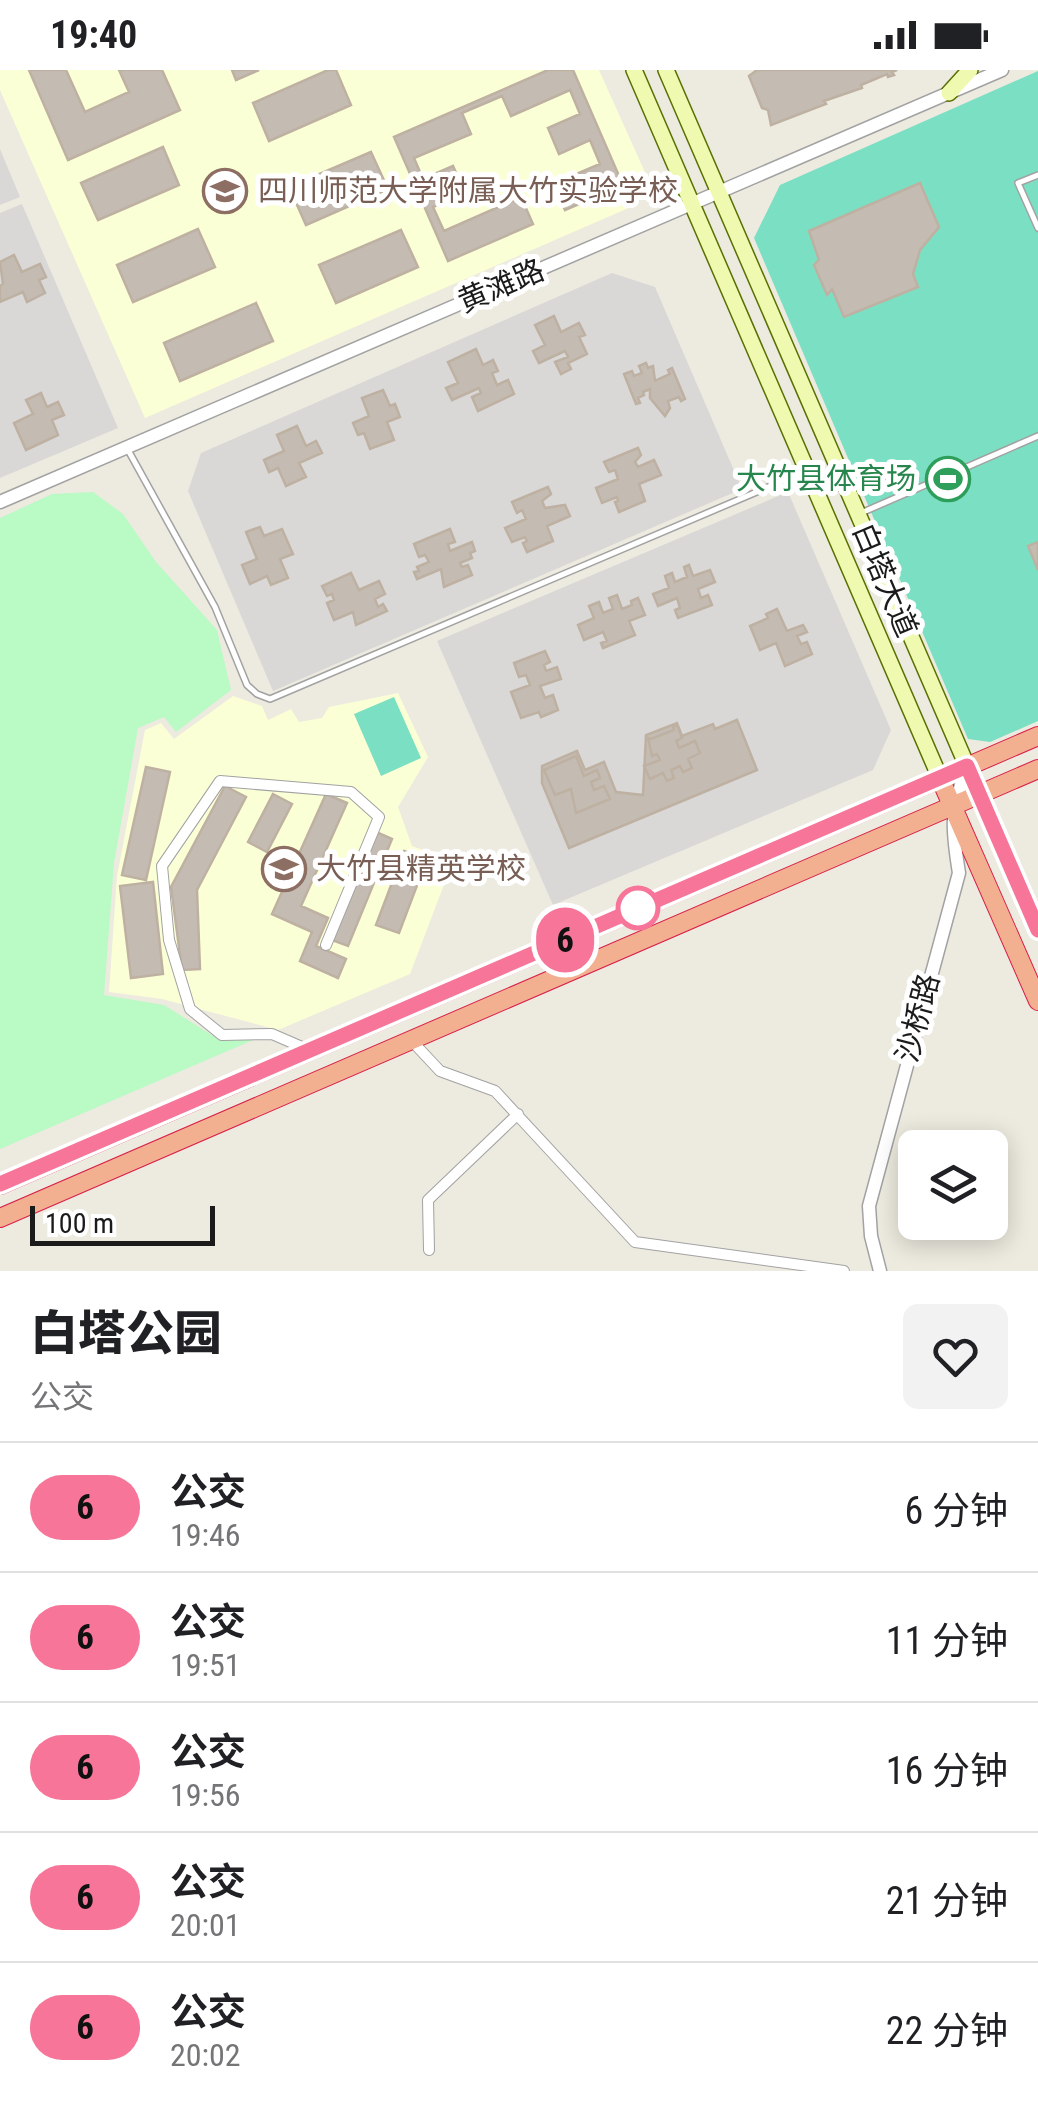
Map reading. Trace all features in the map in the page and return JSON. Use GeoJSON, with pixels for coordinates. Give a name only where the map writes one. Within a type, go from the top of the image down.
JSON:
{"type":"FeatureCollection","features":[{"type":"Feature","properties":{"kind":"highway"},"geometry":{"type":"LineString","coordinates":[[0,1184],[1038,736]]}},
{"type":"Feature","properties":{"kind":"highway","name":"白塔大道"},"geometry":{"type":"LineString","coordinates":[[967,766],[1038,930]]}},
{"type":"Feature","properties":{"kind":"highway"},"geometry":{"type":"LineString","coordinates":[[0,1218],[1038,769]]}},
{"type":"Feature","properties":{"kind":"highway","name":"白塔大道"},"geometry":{"type":"LineString","coordinates":[[940,778],[1038,1001]]}},
{"type":"Feature","properties":{"kind":"main road","name":"白塔大道"},"geometry":{"type":"LineString","coordinates":[[634,70],[940,778]]}},
{"type":"Feature","properties":{"kind":"main road","name":"白塔大道"},"geometry":{"type":"LineString","coordinates":[[666,70],[967,766]]}},
{"type":"Feature","properties":{"kind":"main road"},"geometry":{"type":"LineString","coordinates":[[949,93],[970,70]]}},
{"type":"Feature","properties":{"kind":"street","name":"黄滩路"},"geometry":{"type":"LineString","coordinates":[[0,502],[1002,70]]}},
{"type":"Feature","properties":{"kind":"street","name":"沙桥路"},"geometry":{"type":"LineString","coordinates":[[880,1271],[870,1236],[869,1206],[959,873],[953,806],[967,766]]}},
{"type":"Feature","properties":{"kind":"street"},"geometry":{"type":"LineString","coordinates":[[310,1051],[272,1034],[222,1035],[190,1009],[170,940],[162,866],[220,781],[351,792],[379,817],[326,946]]}},
{"type":"Feature","properties":{"kind":"street"},"geometry":{"type":"LineString","coordinates":[[412,1040],[440,1071],[495,1091],[635,1242],[844,1271]]}},
{"type":"Feature","properties":{"kind":"street"},"geometry":{"type":"LineString","coordinates":[[429,1250],[428,1200],[518,1114]]}},
{"type":"Feature","properties":{"kind":"lane"},"geometry":{"type":"LineString","coordinates":[[1038,175],[1018,183],[1038,228]]}},
{"type":"Feature","properties":{"kind":"lane"},"geometry":{"type":"LineString","coordinates":[[858,514],[1038,436]]}},
{"type":"Feature","properties":{"kind":"lane"},"geometry":{"type":"LineString","coordinates":[[127,447],[216,607],[247,685],[270,699],[808,471]]}},
{"type":"Feature","properties":{"kind":"shaded area","name":"四川师范大学附属大竹实验学校"},"geometry":{"type":"Polygon","coordinates":[[[0,70],[599,70],[648,179],[631,207],[145,418],[0,90],[0,70]]]}},
{"type":"Feature","properties":{"kind":"shaded area"},"geometry":{"type":"Polygon","coordinates":[[[0,149],[20,197],[0,205],[0,149]]]}},
{"type":"Feature","properties":{"kind":"shaded area"},"geometry":{"type":"Polygon","coordinates":[[[22,204],[118,428],[0,478],[0,213],[22,204]]]}},
{"type":"Feature","properties":{"kind":"shaded area"},"geometry":{"type":"Polygon","coordinates":[[[612,273],[655,287],[742,489],[273,691],[188,491],[201,453],[612,273]]]}},
{"type":"Feature","properties":{"kind":"shaded area"},"geometry":{"type":"Polygon","coordinates":[[[788,492],[891,730],[873,770],[553,905],[437,641],[788,492]]]}},
{"type":"Feature","properties":{"kind":"shaded area","name":"大竹县精英学校"},"geometry":{"type":"Polygon","coordinates":[[[398,693],[428,757],[398,807],[412,846],[453,861],[410,974],[278,1030],[162,999],[109,992],[117,876],[145,730],[161,723],[174,739],[233,696],[262,706],[268,720],[291,709],[299,722],[322,718],[329,707],[398,693]]]}},
{"type":"Feature","properties":{"kind":"green space","name":"大竹县体育场"},"geometry":{"type":"Polygon","coordinates":[[[1038,71],[1038,721],[990,742],[968,739],[754,238],[780,185],[1038,71]]]}},
{"type":"Feature","properties":{"kind":"green space"},"geometry":{"type":"Polygon","coordinates":[[[93,492],[123,514],[156,562],[217,630],[231,690],[176,732],[164,717],[138,728],[114,863],[104,995],[164,1005],[215,1037],[258,1038],[0,1149],[0,518],[52,494],[93,492]]]}},
{"type":"Feature","properties":{"kind":"green space"},"geometry":{"type":"Polygon","coordinates":[[[394,697],[421,758],[381,776],[354,714],[394,697]]]}},
{"type":"Feature","properties":{"kind":"building"},"geometry":{"type":"Polygon","coordinates":[[[29,70],[66,70],[85,112],[129,92],[119,70],[162,70],[180,110],[68,160],[29,70]]]}},
{"type":"Feature","properties":{"kind":"building"},"geometry":{"type":"Polygon","coordinates":[[[232,70],[259,70],[236,80],[232,70]]]}},
{"type":"Feature","properties":{"kind":"building"},"geometry":{"type":"Polygon","coordinates":[[[336,70],[351,105],[269,141],[253,103],[336,70]]]}},
{"type":"Feature","properties":{"kind":"building"},"geometry":{"type":"Polygon","coordinates":[[[548,70],[573,70],[623,185],[565,210],[553,184],[600,164],[590,140],[559,154],[548,128],[580,114],[570,90],[511,116],[502,96],[462,113],[471,134],[414,158],[423,179],[453,166],[465,193],[433,207],[444,231],[521,197],[533,224],[448,261],[394,137],[548,70]]]}},
{"type":"Feature","properties":{"kind":"building"},"geometry":{"type":"Polygon","coordinates":[[[757,70],[897,70],[892,72],[894,75],[887,74],[771,125],[768,110],[762,108],[749,76],[757,70]]]}},
{"type":"Feature","properties":{"kind":"building"},"geometry":{"type":"Polygon","coordinates":[[[163,147],[179,185],[98,220],[81,183],[163,147]]]}},
{"type":"Feature","properties":{"kind":"building"},"geometry":{"type":"Polygon","coordinates":[[[371,152],[388,189],[306,225],[289,187],[371,152]]]}},
{"type":"Feature","properties":{"kind":"building"},"geometry":{"type":"Polygon","coordinates":[[[920,183],[939,227],[920,250],[913,274],[918,287],[844,317],[832,289],[827,295],[814,265],[819,260],[809,231],[920,183]]]}},
{"type":"Feature","properties":{"kind":"building"},"geometry":{"type":"Polygon","coordinates":[[[198,229],[215,267],[133,302],[117,265],[198,229]]]}},
{"type":"Feature","properties":{"kind":"building"},"geometry":{"type":"Polygon","coordinates":[[[401,230],[418,267],[336,303],[319,265],[401,230]]]}},
{"type":"Feature","properties":{"kind":"building"},"geometry":{"type":"Polygon","coordinates":[[[14,255],[22,272],[40,264],[46,277],[39,280],[45,293],[27,302],[23,292],[0,302],[0,262],[14,255]]]}},
{"type":"Feature","properties":{"kind":"building"},"geometry":{"type":"Polygon","coordinates":[[[256,303],[273,341],[180,381],[164,343],[256,303]]]}},
{"type":"Feature","properties":{"kind":"building"},"geometry":{"type":"Polygon","coordinates":[[[554,316],[561,332],[579,323],[585,335],[579,337],[587,354],[568,363],[571,369],[561,374],[555,362],[568,357],[565,351],[539,363],[533,351],[545,345],[535,325],[554,316]]]}},
{"type":"Feature","properties":{"kind":"building"},"geometry":{"type":"Polygon","coordinates":[[[476,349],[483,365],[493,360],[498,371],[492,373],[497,385],[508,380],[514,394],[478,411],[472,397],[481,393],[479,388],[452,400],[446,388],[458,383],[448,362],[476,349]]]}},
{"type":"Feature","properties":{"kind":"building"},"geometry":{"type":"Polygon","coordinates":[[[646,363],[648,368],[653,366],[655,381],[670,374],[668,370],[672,368],[685,399],[668,401],[670,408],[665,416],[650,398],[650,389],[643,392],[636,404],[624,374],[642,373],[639,366],[646,363]]]}},
{"type":"Feature","properties":{"kind":"building"},"geometry":{"type":"Polygon","coordinates":[[[383,390],[400,417],[387,422],[394,440],[370,449],[364,433],[358,435],[353,423],[369,416],[362,398],[383,390]]]}},
{"type":"Feature","properties":{"kind":"building"},"geometry":{"type":"Polygon","coordinates":[[[41,393],[47,407],[58,402],[64,415],[52,420],[58,435],[26,450],[14,423],[33,414],[26,400],[41,393]]]}},
{"type":"Feature","properties":{"kind":"building"},"geometry":{"type":"Polygon","coordinates":[[[297,426],[306,446],[316,441],[322,453],[299,463],[306,477],[286,486],[278,468],[269,472],[264,460],[284,451],[277,435],[297,426]]]}},
{"type":"Feature","properties":{"kind":"building"},"geometry":{"type":"Polygon","coordinates":[[[638,448],[638,467],[654,460],[661,475],[639,484],[645,501],[619,512],[617,497],[602,503],[596,488],[618,479],[615,470],[609,472],[604,462],[638,448]]]}},
{"type":"Feature","properties":{"kind":"building"},"geometry":{"type":"Polygon","coordinates":[[[548,487],[551,494],[542,501],[545,508],[565,505],[570,516],[547,526],[553,541],[527,552],[525,537],[512,542],[505,528],[526,519],[522,510],[517,513],[512,502],[548,487]]]}},
{"type":"Feature","properties":{"kind":"building"},"geometry":{"type":"Polygon","coordinates":[[[260,527],[264,536],[282,529],[293,554],[280,559],[288,578],[271,585],[267,576],[250,584],[242,565],[257,559],[246,532],[260,527]]]}},
{"type":"Feature","properties":{"kind":"building"},"geometry":{"type":"Polygon","coordinates":[[[450,529],[455,542],[448,544],[450,551],[472,542],[472,558],[460,563],[462,567],[468,565],[472,575],[444,587],[441,569],[417,579],[417,567],[429,562],[425,555],[419,557],[414,544],[450,529]]]}},
{"type":"Feature","properties":{"kind":"building"},"geometry":{"type":"Polygon","coordinates":[[[1038,542],[1038,570],[1028,546],[1038,542]]]}},
{"type":"Feature","properties":{"kind":"building"},"geometry":{"type":"Polygon","coordinates":[[[689,565],[693,576],[710,570],[715,582],[698,589],[701,598],[708,595],[712,605],[678,618],[677,598],[658,606],[653,594],[669,588],[665,576],[672,573],[675,582],[687,577],[684,567],[689,565]]]}},
{"type":"Feature","properties":{"kind":"building"},"geometry":{"type":"Polygon","coordinates":[[[351,573],[359,590],[379,581],[385,594],[375,599],[378,607],[383,604],[387,611],[356,625],[353,612],[334,620],[327,603],[334,600],[332,594],[327,596],[322,586],[351,573]]]}},
{"type":"Feature","properties":{"kind":"building"},"geometry":{"type":"Polygon","coordinates":[[[617,595],[622,609],[638,598],[645,615],[629,621],[635,635],[603,648],[601,643],[607,641],[603,632],[584,640],[578,625],[594,618],[589,606],[599,602],[603,613],[613,609],[609,598],[617,595]]]}},
{"type":"Feature","properties":{"kind":"building"},"geometry":{"type":"Polygon","coordinates":[[[777,609],[787,631],[803,625],[807,632],[797,636],[801,644],[807,642],[812,654],[785,666],[776,643],[760,650],[750,626],[777,609]]]}},
{"type":"Feature","properties":{"kind":"building"},"geometry":{"type":"Polygon","coordinates":[[[545,651],[550,662],[544,665],[546,671],[557,667],[561,679],[540,686],[545,698],[553,695],[558,710],[541,717],[539,712],[521,718],[511,692],[530,685],[526,675],[519,677],[514,663],[545,651]]]}},
{"type":"Feature","properties":{"kind":"building"},"geometry":{"type":"Polygon","coordinates":[[[737,720],[757,770],[569,848],[542,783],[542,766],[577,751],[585,770],[604,762],[616,792],[643,795],[646,735],[677,723],[682,736],[737,720]]]}},
{"type":"Feature","properties":{"kind":"building"},"geometry":{"type":"Polygon","coordinates":[[[677,725],[682,738],[676,741],[679,748],[695,741],[700,753],[688,759],[692,768],[683,772],[680,766],[671,770],[674,778],[667,781],[663,773],[650,779],[644,766],[660,760],[657,754],[652,756],[648,738],[674,730],[677,725]]]}},
{"type":"Feature","properties":{"kind":"building"},"geometry":{"type":"Polygon","coordinates":[[[576,756],[584,776],[597,770],[600,778],[591,782],[594,790],[604,786],[610,799],[576,813],[571,789],[555,795],[544,770],[576,756]]]}},
{"type":"Feature","properties":{"kind":"building"},"geometry":{"type":"Polygon","coordinates":[[[146,767],[170,772],[146,880],[122,875],[146,767]]]}},
{"type":"Feature","properties":{"kind":"building","name":"大竹县精英学校"},"geometry":{"type":"Polygon","coordinates":[[[225,786],[246,797],[197,890],[200,969],[182,970],[171,887],[225,786]]]}},
{"type":"Feature","properties":{"kind":"building","name":"大竹县精英学校"},"geometry":{"type":"Polygon","coordinates":[[[273,794],[292,804],[267,852],[248,842],[273,794]]]}},
{"type":"Feature","properties":{"kind":"building","name":"大竹县精英学校"},"geometry":{"type":"Polygon","coordinates":[[[326,794],[347,803],[301,906],[328,918],[316,946],[346,959],[338,978],[300,961],[312,932],[272,914],[326,794]]]}},
{"type":"Feature","properties":{"kind":"building","name":"大竹县精英学校"},"geometry":{"type":"Polygon","coordinates":[[[376,832],[392,839],[348,946],[332,940],[376,832]]]}},
{"type":"Feature","properties":{"kind":"building","name":"大竹县精英学校"},"geometry":{"type":"Polygon","coordinates":[[[404,851],[427,859],[399,933],[376,925],[404,851]]]}},
{"type":"Feature","properties":{"kind":"building"},"geometry":{"type":"Polygon","coordinates":[[[153,882],[163,974],[131,978],[120,886],[153,882]]]}},
{"type":"Feature","properties":{"kind":"bus line","name":"6"},"geometry":{"type":"LineString","coordinates":[[0,1184],[967,766],[1038,930]]}},
{"type":"Feature","properties":{"kind":"place","name":"四川师范大学附属大竹实验学校"},"geometry":{"type":"Point","coordinates":[225,191]}},
{"type":"Feature","properties":{"kind":"place","name":"大竹县体育场"},"geometry":{"type":"Point","coordinates":[948,479]}},
{"type":"Feature","properties":{"kind":"place","name":"大竹县精英学校"},"geometry":{"type":"Point","coordinates":[284,869]}}]}
